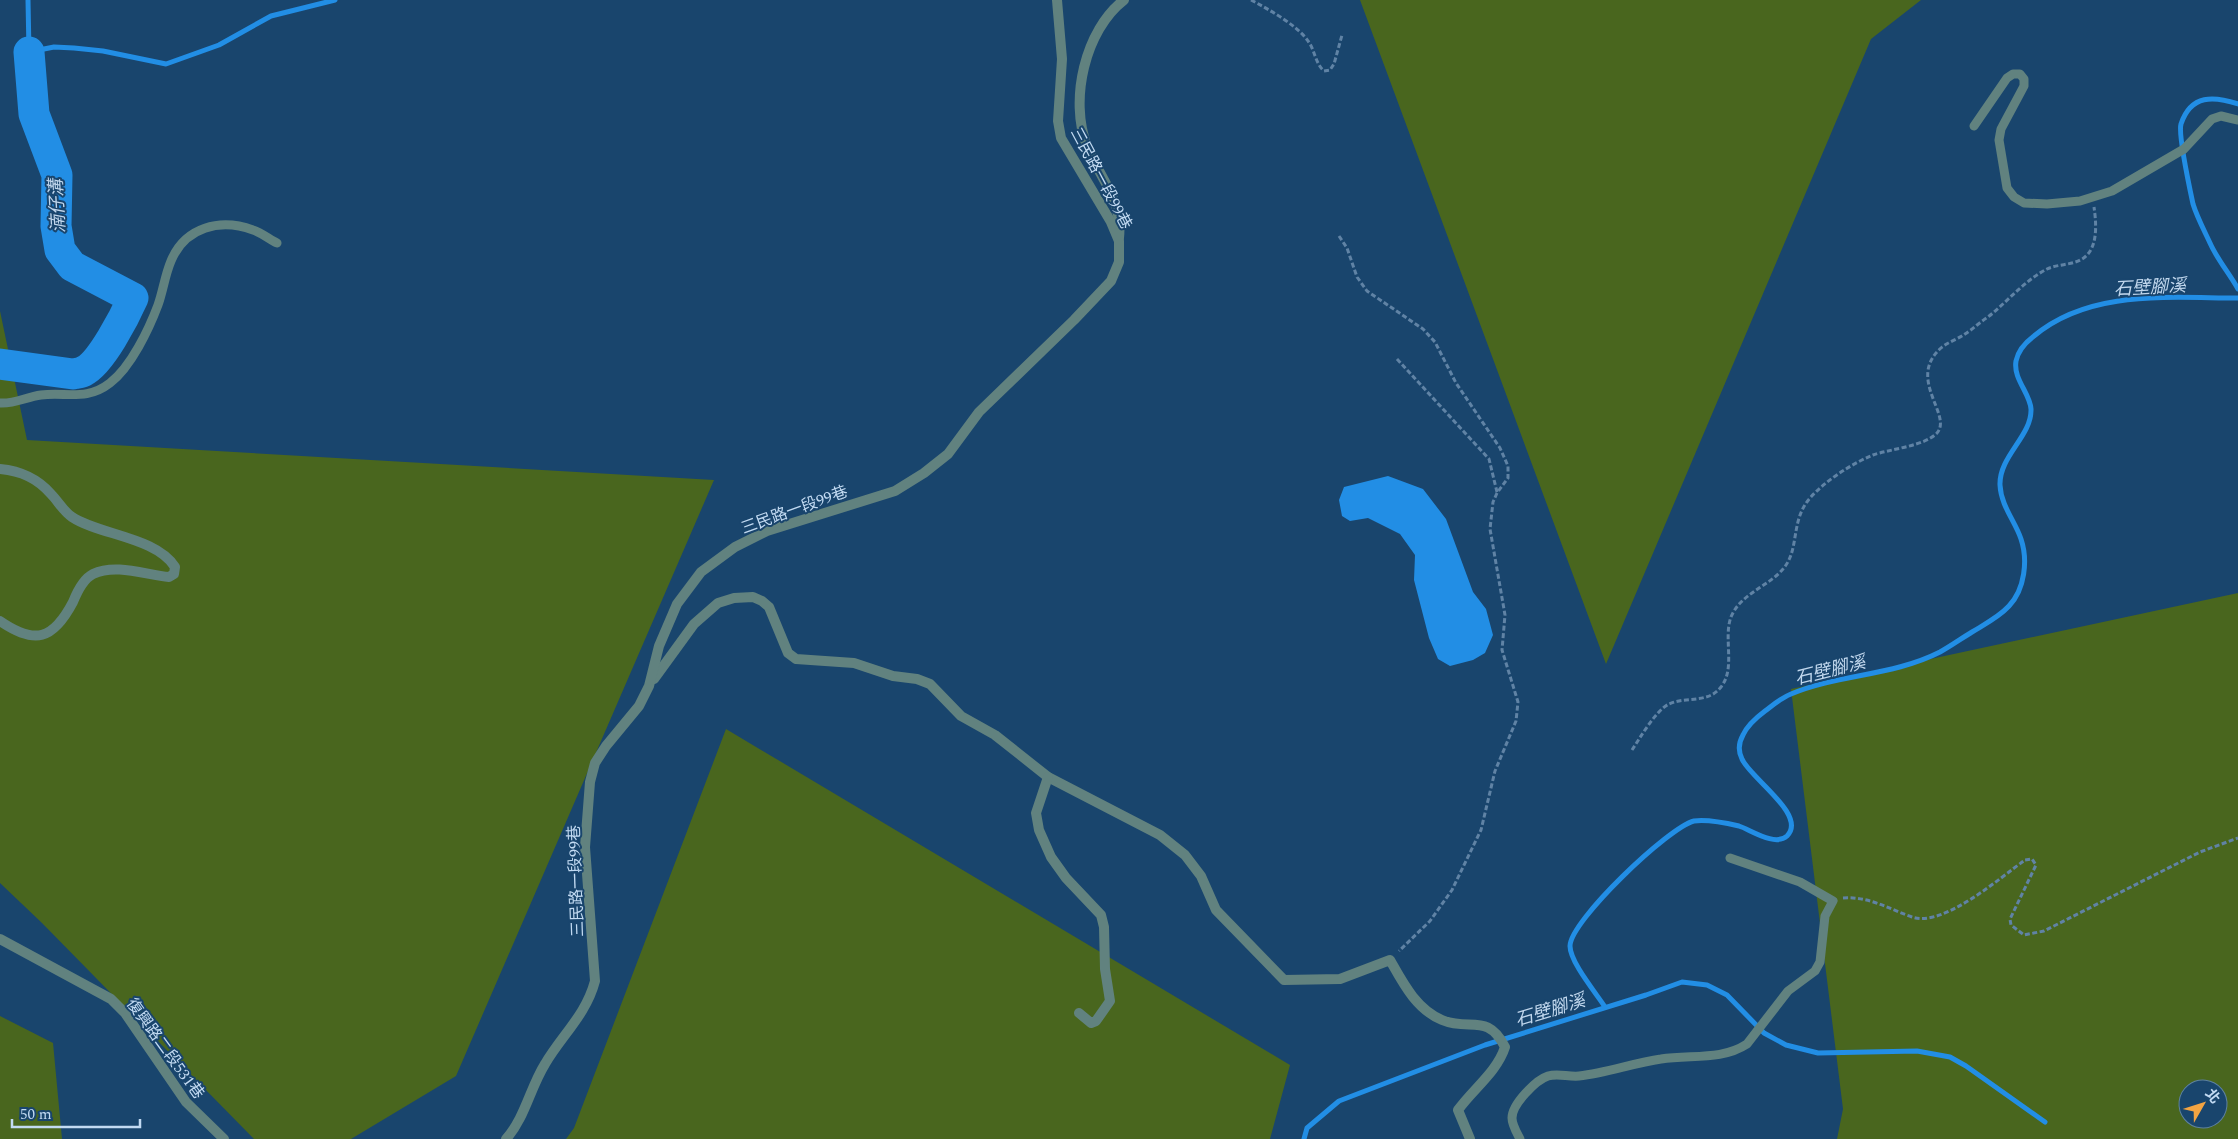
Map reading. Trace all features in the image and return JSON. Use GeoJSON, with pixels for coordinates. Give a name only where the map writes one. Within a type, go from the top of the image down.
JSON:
{"type":"FeatureCollection","features":[{"type":"Feature","properties":{"kind":"street","name":"三民路一段99巷"},"geometry":{"type":"LineString","coordinates":[[506,1139],[516,1128],[545,1064],[590,999],[595,981],[585,847],[590,782],[595,763],[638,706],[649,686],[659,646],[677,604],[702,572],[735,547],[767,531],[895,491],[948,454],[979,412],[1074,320],[1111,281],[1119,262],[1119,241],[1111,222],[1061,138],[1058,121],[1062,59],[1057,0]]}},
{"type":"Feature","properties":{"kind":"street"},"geometry":{"type":"LineString","coordinates":[[1119,241],[1121,222],[1114,197],[1086,146],[1079,120],[1082,82],[1089,49],[1095,34],[1111,10],[1124,0]]}},
{"type":"Feature","properties":{"kind":"street"},"geometry":{"type":"LineString","coordinates":[[0,469],[24,474],[44,488],[72,517],[125,536],[155,550],[171,560],[175,567],[174,574],[170,577],[133,571],[113,570],[95,573],[88,577],[79,589],[58,625],[46,634],[32,636],[18,633],[0,621]]}},
{"type":"Feature","properties":{"kind":"street"},"geometry":{"type":"LineString","coordinates":[[649,686],[694,624],[718,603],[734,598],[753,597],[762,600],[769,607],[788,653],[796,659],[854,663],[893,676],[917,679],[930,684],[961,716],[996,735],[1048,778],[1160,835],[1186,855],[1200,876],[1216,910],[1284,980],[1340,979],[1390,960],[1405,988],[1421,1006],[1443,1020],[1487,1026],[1498,1034],[1505,1047],[1498,1063],[1470,1093],[1458,1110],[1470,1139]]}},
{"type":"Feature","properties":{"kind":"street"},"geometry":{"type":"LineString","coordinates":[[1048,778],[1036,813],[1040,830],[1051,857],[1066,878],[1101,915],[1104,928],[1105,969],[1110,1001],[1096,1021],[1091,1023],[1079,1013]]}},
{"type":"Feature","properties":{"kind":"street","name":"復興路二段531巷"},"geometry":{"type":"LineString","coordinates":[[0,939],[111,999],[125,1013],[186,1102],[224,1139]]}},
{"type":"Feature","properties":{"kind":"lane"},"geometry":{"type":"LineString","coordinates":[[1974,126],[2007,78],[2012,74],[2020,74],[2024,80],[2024,86],[2001,130],[1999,140],[2007,188],[2014,197],[2024,203],[2047,204],[2080,201],[2112,191],[2184,149],[2212,118],[2221,116],[2238,120]]}},
{"type":"Feature","properties":{"kind":"lane"},"geometry":{"type":"LineString","coordinates":[[0,403],[11,404],[39,395],[75,396],[94,392],[109,384],[121,373],[136,350],[157,307],[170,262],[178,248],[189,235],[203,227],[224,225],[253,230],[277,243]]}},
{"type":"Feature","properties":{"kind":"lane"},"geometry":{"type":"LineString","coordinates":[[1520,1139],[1513,1124],[1513,1110],[1527,1091],[1547,1077],[1555,1074],[1576,1076],[1661,1059],[1723,1054],[1738,1050],[1747,1044],[1788,991],[1814,971],[1820,962],[1825,916],[1833,901],[1800,882],[1730,858]]}},
{"type":"Feature","properties":{"kind":"path"},"geometry":{"type":"LineString","coordinates":[[1251,0],[1297,29],[1308,41],[1318,66],[1324,71],[1330,70],[1334,64],[1342,35]]}},
{"type":"Feature","properties":{"kind":"path"},"geometry":{"type":"LineString","coordinates":[[1632,750],[1660,711],[1668,704],[1698,700],[1721,688],[1726,679],[1728,638],[1731,618],[1736,607],[1776,576],[1787,564],[1798,518],[1810,498],[1841,473],[1872,455],[1916,443],[1932,437],[1938,432],[1940,425],[1928,382],[1927,370],[1932,359],[1942,348],[1966,334],[2037,275],[2050,268],[2080,261],[2088,254],[2093,244],[2096,227],[2094,197]]}},
{"type":"Feature","properties":{"kind":"path"},"geometry":{"type":"LineString","coordinates":[[1338,236],[1347,248],[1358,277],[1367,290],[1423,329],[1435,342],[1456,383],[1500,448],[1508,466],[1508,478],[1497,492],[1493,502],[1490,529],[1505,615],[1502,650],[1518,702],[1516,721],[1495,771],[1482,830],[1452,890],[1430,921],[1390,960]]}},
{"type":"Feature","properties":{"kind":"path"},"geometry":{"type":"LineString","coordinates":[[1396,359],[1490,459],[1497,492]]}},
{"type":"Feature","properties":{"kind":"path"},"geometry":{"type":"LineString","coordinates":[[1833,901],[1854,897],[1888,906],[1915,918],[1927,919],[1949,912],[2025,860],[2032,859],[2036,865],[2010,919],[2011,925],[2024,935],[2044,931],[2200,852],[2238,838]]}},
{"type":"Feature","properties":{"kind":"green space"},"geometry":{"type":"Polygon","coordinates":[[[1360,0],[1921,0],[1871,39],[1606,664],[1360,0]]]}},
{"type":"Feature","properties":{"kind":"green space"},"geometry":{"type":"Polygon","coordinates":[[[0,311],[27,440],[714,480],[456,1076],[351,1139],[254,1139],[42,923],[0,883],[0,311]]]}},
{"type":"Feature","properties":{"kind":"green space"},"geometry":{"type":"Polygon","coordinates":[[[2238,593],[2238,1139],[1837,1139],[1843,1109],[1791,689],[2238,593]]]}},
{"type":"Feature","properties":{"kind":"green space"},"geometry":{"type":"Polygon","coordinates":[[[726,729],[1290,1065],[1270,1139],[566,1139],[574,1128],[726,729]]]}},
{"type":"Feature","properties":{"kind":"green space"},"geometry":{"type":"Polygon","coordinates":[[[0,1016],[53,1043],[62,1139],[0,1139],[0,1016]]]}},
{"type":"Feature","properties":{"kind":"water"},"geometry":{"type":"Polygon","coordinates":[[[1388,476],[1423,489],[1446,519],[1473,592],[1486,609],[1493,635],[1485,653],[1473,660],[1450,666],[1438,659],[1429,638],[1414,580],[1415,555],[1400,534],[1368,518],[1350,521],[1342,516],[1339,500],[1344,487],[1388,476]]]}},
{"type":"Feature","properties":{"kind":"waterway"},"geometry":{"type":"LineString","coordinates":[[28,0],[29,52],[54,47],[74,48],[103,51],[166,64],[219,45],[271,16],[335,0]]}},
{"type":"Feature","properties":{"kind":"waterway","name":"湳仔溝"},"geometry":{"type":"LineString","coordinates":[[0,364],[73,374],[83,372],[98,359],[105,349],[133,298],[72,266],[60,250],[56,226],[57,175],[34,114],[29,52]]}},
{"type":"Feature","properties":{"kind":"waterway"},"geometry":{"type":"LineString","coordinates":[[2238,104],[2212,99],[2197,102],[2185,114],[2181,124],[2181,139],[2193,204],[2213,249],[2238,289]]}},
{"type":"Feature","properties":{"kind":"waterway","name":"石壁腳溪"},"geometry":{"type":"LineString","coordinates":[[1605,1007],[1579,969],[1571,953],[1570,946],[1574,934],[1586,917],[1623,876],[1664,840],[1681,827],[1694,821],[1711,821],[1739,826],[1763,837],[1776,840],[1787,836],[1791,827],[1790,818],[1784,807],[1747,767],[1741,756],[1741,741],[1752,722],[1777,702],[1809,687],[1904,666],[1940,652],[1996,617],[2014,599],[2019,591],[2024,574],[2023,547],[2003,500],[2000,485],[2005,465],[2030,419],[2030,403],[2019,380],[2016,368],[2017,357],[2025,344],[2056,321],[2080,310],[2105,303],[2158,298],[2238,298]]}},
{"type":"Feature","properties":{"kind":"waterway"},"geometry":{"type":"LineString","coordinates":[[1304,1139],[1307,1128],[1339,1101],[1485,1045],[1682,982],[1707,985],[1727,995],[1764,1033],[1786,1045],[1818,1053],[1917,1051],[1950,1057],[1966,1066],[2045,1122]]}}]}
